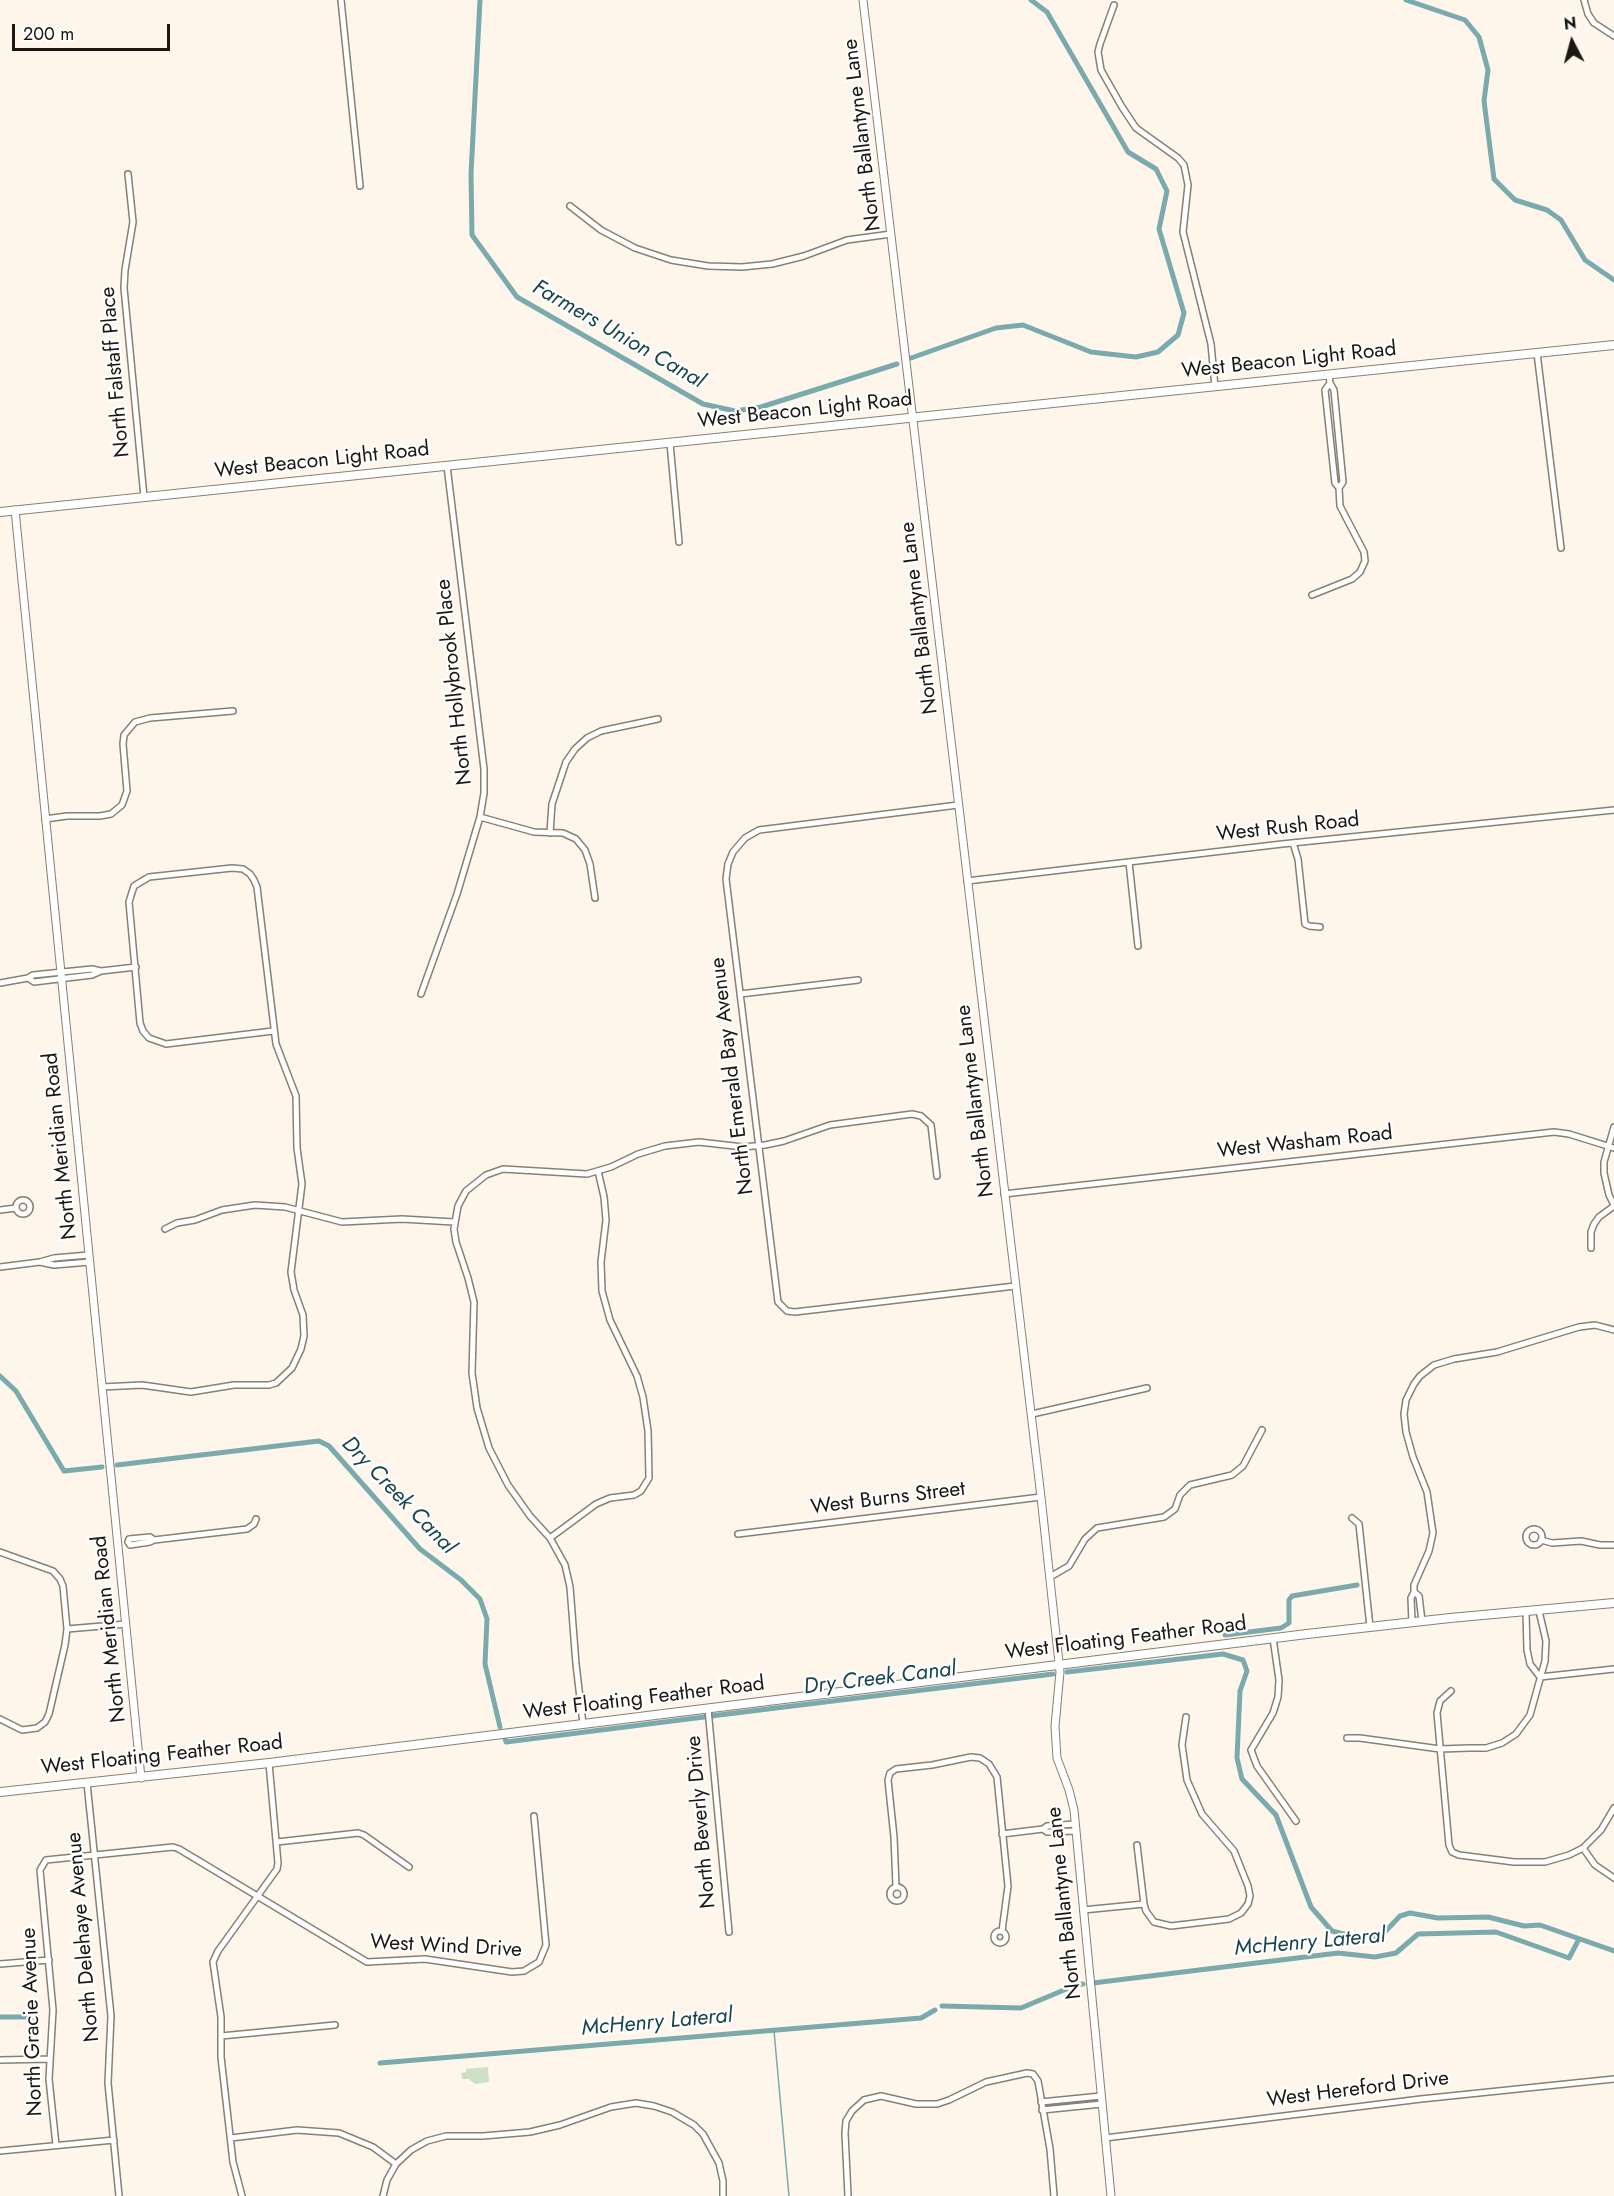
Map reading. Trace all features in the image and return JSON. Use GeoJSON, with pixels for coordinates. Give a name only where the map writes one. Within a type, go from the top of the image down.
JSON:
{"type":"FeatureCollection","features":[{"type":"Feature","properties":{"kind":"main road","name":"West Beacon Light Road"},"geometry":{"type":"LineString","coordinates":[[0,512],[1215,387],[1329,379],[1614,345]]}},
{"type":"Feature","properties":{"kind":"main road","name":"West Floating Feather Road"},"geometry":{"type":"LineString","coordinates":[[0,1792],[269,1763],[1273,1638],[1614,1602]]}},
{"type":"Feature","properties":{"kind":"street"},"geometry":{"type":"LineString","coordinates":[[341,0],[360,186]]}},
{"type":"Feature","properties":{"kind":"street","name":"North Ballantyne Lane"},"geometry":{"type":"LineString","coordinates":[[863,0],[1032,1414],[1060,1665],[1055,1739],[1059,1766],[1069,1790],[1075,1827],[1111,2196]]}},
{"type":"Feature","properties":{"kind":"street"},"geometry":{"type":"LineString","coordinates":[[1584,0],[1588,14],[1594,23],[1614,36]]}},
{"type":"Feature","properties":{"kind":"street"},"geometry":{"type":"LineString","coordinates":[[1114,5],[1098,52],[1101,69],[1136,128],[1178,158],[1184,165],[1188,185],[1183,232],[1211,344],[1215,387]]}},
{"type":"Feature","properties":{"kind":"street","name":"North Falstaff Place"},"geometry":{"type":"LineString","coordinates":[[128,174],[133,222],[124,288],[144,497]]}},
{"type":"Feature","properties":{"kind":"street"},"geometry":{"type":"LineString","coordinates":[[570,206],[601,230],[635,248],[671,260],[708,266],[742,267],[772,264],[804,256],[847,240],[891,234]]}},
{"type":"Feature","properties":{"kind":"street"},"geometry":{"type":"LineString","coordinates":[[1537,353],[1561,548]]}},
{"type":"Feature","properties":{"kind":"street"},"geometry":{"type":"LineString","coordinates":[[1312,596],[1352,579],[1360,572],[1365,561],[1364,552],[1340,506],[1339,488],[1335,483],[1325,390],[1329,379]]}},
{"type":"Feature","properties":{"kind":"street"},"geometry":{"type":"LineString","coordinates":[[670,443],[679,542]]}},
{"type":"Feature","properties":{"kind":"street","name":"North Hollybrook Place"},"geometry":{"type":"LineString","coordinates":[[421,994],[457,894],[480,817],[484,793],[484,769],[447,466]]}},
{"type":"Feature","properties":{"kind":"street","name":"North Meridian Road"},"geometry":{"type":"LineString","coordinates":[[15,510],[141,1778]]}},
{"type":"Feature","properties":{"kind":"street"},"geometry":{"type":"LineString","coordinates":[[45,819],[100,816],[111,814],[122,805],[127,791],[124,735],[135,722],[150,718],[233,711]]}},
{"type":"Feature","properties":{"kind":"street"},"geometry":{"type":"LineString","coordinates":[[550,832],[552,804],[566,762],[575,749],[587,738],[601,731],[658,719]]}},
{"type":"Feature","properties":{"kind":"street","name":"North Emerald Bay Avenue"},"geometry":{"type":"LineString","coordinates":[[958,805],[766,828],[752,833],[739,843],[730,858],[726,879],[776,1296],[782,1307],[787,1311],[795,1312],[1015,1286]]}},
{"type":"Feature","properties":{"kind":"street","name":"West Rush Road"},"geometry":{"type":"LineString","coordinates":[[967,881],[1293,843],[1614,810]]}},
{"type":"Feature","properties":{"kind":"street"},"geometry":{"type":"LineString","coordinates":[[480,817],[534,832],[570,836],[580,844],[590,864],[595,898]]}},
{"type":"Feature","properties":{"kind":"street"},"geometry":{"type":"LineString","coordinates":[[1293,843],[1298,859],[1305,924],[1320,927]]}},
{"type":"Feature","properties":{"kind":"street"},"geometry":{"type":"LineString","coordinates":[[1129,862],[1138,946]]}},
{"type":"Feature","properties":{"kind":"street"},"geometry":{"type":"LineString","coordinates":[[102,1388],[142,1385],[191,1392],[234,1385],[269,1385],[276,1383],[288,1373],[298,1356],[304,1336],[303,1315],[294,1290],[291,1272],[302,1184],[297,1148],[296,1096],[273,1031],[257,887],[250,874],[243,869],[232,868],[149,877],[134,886],[129,902],[141,1023],[143,1031],[149,1038],[166,1044],[273,1031]]}},
{"type":"Feature","properties":{"kind":"street"},"geometry":{"type":"LineString","coordinates":[[0,983],[28,978],[34,982],[61,976],[92,975],[101,971],[136,967]]}},
{"type":"Feature","properties":{"kind":"street"},"geometry":{"type":"LineString","coordinates":[[740,994],[858,980]]}},
{"type":"Feature","properties":{"kind":"street"},"geometry":{"type":"LineString","coordinates":[[583,1724],[569,1580],[562,1558],[550,1538],[508,1485],[489,1448],[477,1408],[472,1373],[474,1302],[456,1242],[454,1222],[458,1206],[466,1191],[493,1171],[514,1168],[576,1174],[598,1171],[651,1149],[680,1143],[758,1146],[784,1142],[830,1125],[912,1114],[921,1116],[931,1125],[938,1176]]}},
{"type":"Feature","properties":{"kind":"street"},"geometry":{"type":"LineString","coordinates":[[1591,1248],[1591,1232],[1594,1224],[1599,1217],[1614,1206],[1604,1173],[1614,1127]]}},
{"type":"Feature","properties":{"kind":"street","name":"West Washam Road"},"geometry":{"type":"LineString","coordinates":[[1004,1194],[1554,1132],[1569,1134],[1611,1147]]}},
{"type":"Feature","properties":{"kind":"street"},"geometry":{"type":"LineString","coordinates":[[550,1538],[596,1504],[610,1498],[634,1495],[641,1491],[649,1478],[648,1431],[643,1397],[637,1376],[610,1320],[602,1291],[601,1262],[606,1220],[598,1171]]}},
{"type":"Feature","properties":{"kind":"street"},"geometry":{"type":"LineString","coordinates":[[165,1229],[177,1223],[244,1206],[270,1205],[342,1222],[402,1219],[454,1222]]}},
{"type":"Feature","properties":{"kind":"street"},"geometry":{"type":"LineString","coordinates":[[0,1210],[16,1208]]}},
{"type":"Feature","properties":{"kind":"street"},"geometry":{"type":"LineString","coordinates":[[0,1267],[40,1262],[54,1266],[89,1258]]}},
{"type":"Feature","properties":{"kind":"street"},"geometry":{"type":"LineString","coordinates":[[1412,1622],[1411,1598],[1414,1585],[1429,1551],[1433,1533],[1427,1492],[1413,1457],[1404,1414],[1406,1400],[1420,1376],[1434,1365],[1454,1359],[1497,1352],[1562,1331],[1595,1326],[1614,1330]]}},
{"type":"Feature","properties":{"kind":"street"},"geometry":{"type":"LineString","coordinates":[[1032,1414],[1147,1388]]}},
{"type":"Feature","properties":{"kind":"street"},"geometry":{"type":"LineString","coordinates":[[1050,1576],[1069,1566],[1085,1539],[1097,1528],[1164,1517],[1175,1509],[1180,1495],[1190,1485],[1232,1475],[1243,1466],[1262,1430]]}},
{"type":"Feature","properties":{"kind":"street","name":"West Burns Street"},"geometry":{"type":"LineString","coordinates":[[738,1534],[1041,1497]]}},
{"type":"Feature","properties":{"kind":"street"},"geometry":{"type":"LineString","coordinates":[[1352,1518],[1359,1524],[1370,1628]]}},
{"type":"Feature","properties":{"kind":"street"},"geometry":{"type":"LineString","coordinates":[[118,1543],[128,1542],[129,1539],[150,1537],[154,1540],[247,1529],[254,1524],[256,1519]]}},
{"type":"Feature","properties":{"kind":"street"},"geometry":{"type":"LineString","coordinates":[[1541,1540],[1552,1543],[1581,1540],[1600,1545],[1614,1545]]}},
{"type":"Feature","properties":{"kind":"street"},"geometry":{"type":"LineString","coordinates":[[0,1552],[48,1567],[60,1579],[67,1629],[49,1714],[45,1722],[37,1728],[22,1730],[0,1719]]}},
{"type":"Feature","properties":{"kind":"street"},"geometry":{"type":"LineString","coordinates":[[1414,1592],[1419,1596],[1422,1621]]}},
{"type":"Feature","properties":{"kind":"street"},"geometry":{"type":"LineString","coordinates":[[1347,1738],[1440,1749],[1486,1748],[1502,1743],[1516,1734],[1530,1715],[1545,1661],[1545,1641],[1539,1611]]}},
{"type":"Feature","properties":{"kind":"street"},"geometry":{"type":"LineString","coordinates":[[1526,1612],[1527,1650],[1530,1664],[1540,1677]]}},
{"type":"Feature","properties":{"kind":"street"},"geometry":{"type":"LineString","coordinates":[[67,1629],[126,1624]]}},
{"type":"Feature","properties":{"kind":"street"},"geometry":{"type":"LineString","coordinates":[[1273,1638],[1279,1680],[1278,1697],[1273,1713],[1251,1750],[1264,1778],[1296,1821]]}},
{"type":"Feature","properties":{"kind":"street"},"geometry":{"type":"LineString","coordinates":[[1540,1677],[1614,1670]]}},
{"type":"Feature","properties":{"kind":"street"},"geometry":{"type":"LineString","coordinates":[[1451,1691],[1440,1701],[1437,1713],[1449,1845],[1452,1852],[1459,1855],[1503,1860],[1545,1862],[1583,1848],[1601,1830],[1614,1808]]}},
{"type":"Feature","properties":{"kind":"street","name":"North Beverly Drive"},"geometry":{"type":"LineString","coordinates":[[708,1709],[729,1932]]}},
{"type":"Feature","properties":{"kind":"street"},"geometry":{"type":"LineString","coordinates":[[1137,1845],[1144,1904],[1154,1922],[1171,1926],[1229,1919],[1241,1913],[1248,1904],[1250,1896],[1248,1887],[1234,1851],[1202,1814],[1187,1780],[1182,1745],[1186,1717]]}},
{"type":"Feature","properties":{"kind":"street"},"geometry":{"type":"LineString","coordinates":[[896,1886],[888,1780],[890,1773],[896,1769],[971,1757],[980,1758],[989,1764],[997,1778],[1008,1886],[1002,1931]]}},
{"type":"Feature","properties":{"kind":"street"},"geometry":{"type":"LineString","coordinates":[[242,2196],[233,2162],[221,2057],[220,2000],[213,1969],[215,1957],[277,1869],[279,1857],[269,1763]]}},
{"type":"Feature","properties":{"kind":"street","name":"North Delehaye Avenue"},"geometry":{"type":"LineString","coordinates":[[87,1783],[111,2016],[108,2083],[119,2196]]}},
{"type":"Feature","properties":{"kind":"street","name":"West Wind Drive"},"geometry":{"type":"LineString","coordinates":[[43,1863],[50,1858],[173,1847],[367,1962],[424,1959],[512,1972],[530,1969],[539,1962],[545,1951],[546,1940],[534,1816]]}},
{"type":"Feature","properties":{"kind":"street"},"geometry":{"type":"LineString","coordinates":[[1002,1834],[1043,1829],[1047,1832],[1075,1827]]}},
{"type":"Feature","properties":{"kind":"street"},"geometry":{"type":"LineString","coordinates":[[277,1842],[358,1833],[410,1867]]}},
{"type":"Feature","properties":{"kind":"street"},"geometry":{"type":"LineString","coordinates":[[1583,1848],[1595,1865],[1614,1878]]}},
{"type":"Feature","properties":{"kind":"street","name":"North Gracie Avenue"},"geometry":{"type":"LineString","coordinates":[[43,1863],[40,1870],[53,2010],[49,2079],[56,2145]]}},
{"type":"Feature","properties":{"kind":"street"},"geometry":{"type":"LineString","coordinates":[[1083,1910],[1144,1904]]}},
{"type":"Feature","properties":{"kind":"street"},"geometry":{"type":"LineString","coordinates":[[0,1964],[49,1960]]}},
{"type":"Feature","properties":{"kind":"street"},"geometry":{"type":"LineString","coordinates":[[222,2036],[334,2025]]}},
{"type":"Feature","properties":{"kind":"street"},"geometry":{"type":"LineString","coordinates":[[0,2060],[50,2059]]}},
{"type":"Feature","properties":{"kind":"street"},"geometry":{"type":"LineString","coordinates":[[848,2196],[846,2121],[852,2110],[864,2100],[881,2096],[916,2104],[937,2104],[991,2080],[1027,2073],[1033,2074],[1038,2081],[1050,2149],[1054,2196]]}},
{"type":"Feature","properties":{"kind":"street","name":"West Hereford Drive"},"geometry":{"type":"LineString","coordinates":[[1105,2138],[1421,2099],[1614,2079]]}},
{"type":"Feature","properties":{"kind":"street"},"geometry":{"type":"LineString","coordinates":[[1041,2102],[1102,2100]]}},
{"type":"Feature","properties":{"kind":"street"},"geometry":{"type":"LineString","coordinates":[[1042,2110],[1102,2100]]}},
{"type":"Feature","properties":{"kind":"street"},"geometry":{"type":"LineString","coordinates":[[383,2196],[387,2180],[396,2164],[416,2146],[433,2138],[452,2135],[483,2136],[530,2132],[560,2125],[611,2107],[642,2104],[667,2109],[703,2134],[719,2163],[723,2181],[723,2196]]}},
{"type":"Feature","properties":{"kind":"street"},"geometry":{"type":"LineString","coordinates":[[231,2138],[297,2130],[339,2133],[373,2146],[396,2164]]}},
{"type":"Feature","properties":{"kind":"street"},"geometry":{"type":"LineString","coordinates":[[0,2151],[114,2140]]}},
{"type":"Feature","properties":{"kind":"green space"},"geometry":{"type":"Polygon","coordinates":[[[488,2067],[489,2082],[475,2084],[469,2079],[462,2079],[461,2073],[466,2072],[466,2069],[488,2067]]]}},
{"type":"Feature","properties":{"kind":"waterway","name":"Farmers Union Canal"},"geometry":{"type":"LineString","coordinates":[[480,0],[471,174],[472,235],[517,297],[703,404],[735,411],[761,407],[897,364]]}},
{"type":"Feature","properties":{"kind":"waterway","name":"Farmers Union Canal"},"geometry":{"type":"LineString","coordinates":[[911,358],[996,328],[1023,325],[1091,352],[1136,357],[1158,352],[1178,335],[1184,313],[1159,229],[1167,191],[1156,169],[1128,152],[1047,12],[1031,0]]}},
{"type":"Feature","properties":{"kind":"waterway","name":"Farmers Union Canal"},"geometry":{"type":"LineString","coordinates":[[1406,0],[1465,20],[1479,37],[1488,70],[1484,101],[1494,179],[1515,200],[1547,210],[1561,220],[1585,260],[1614,280]]}},
{"type":"Feature","properties":{"kind":"waterway","name":"Dry Creek Canal"},"geometry":{"type":"LineString","coordinates":[[0,1376],[16,1391],[64,1471],[102,1467]]}},
{"type":"Feature","properties":{"kind":"waterway","name":"Dry Creek Canal"},"geometry":{"type":"LineString","coordinates":[[117,1465],[319,1441],[329,1446],[420,1549],[461,1580],[480,1599],[487,1619],[485,1664],[500,1727]]}},
{"type":"Feature","properties":{"kind":"waterway"},"geometry":{"type":"LineString","coordinates":[[1225,1635],[1281,1628],[1289,1623],[1289,1600],[1292,1596],[1357,1585]]}},
{"type":"Feature","properties":{"kind":"waterway","name":"Dry Creek Canal"},"geometry":{"type":"LineString","coordinates":[[1067,1672],[1223,1654],[1243,1660],[1247,1671],[1240,1691],[1237,1758],[1242,1779],[1276,1815],[1311,1907],[1332,1931],[1359,1938],[1382,1935],[1400,1916],[1410,1913],[1438,1918],[1488,1917],[1524,1926],[1540,1925],[1614,1951]]}},
{"type":"Feature","properties":{"kind":"waterway","name":"Dry Creek Canal"},"geometry":{"type":"LineString","coordinates":[[711,1716],[1053,1674]]}},
{"type":"Feature","properties":{"kind":"waterway","name":"Dry Creek Canal"},"geometry":{"type":"LineString","coordinates":[[505,1738],[506,1742],[704,1717]]}},
{"type":"Feature","properties":{"kind":"waterway","name":"McHenry Lateral"},"geometry":{"type":"LineString","coordinates":[[1093,1983],[1338,1953],[1375,1957],[1396,1953],[1418,1934],[1496,1932],[1569,1958],[1579,1939]]}},
{"type":"Feature","properties":{"kind":"waterway","name":"McHenry Lateral"},"geometry":{"type":"LineString","coordinates":[[942,2006],[1021,2008],[1083,1984]]}},
{"type":"Feature","properties":{"kind":"waterway","name":"McHenry Lateral"},"geometry":{"type":"LineString","coordinates":[[380,2063],[921,2018],[935,2010]]}},
{"type":"Feature","properties":{"kind":"waterway","name":"McHenry Lateral"},"geometry":{"type":"LineString","coordinates":[[0,2017],[36,2017]]}},
{"type":"Feature","properties":{"kind":"waterway"},"geometry":{"type":"LineString","coordinates":[[774,2031],[789,2196]]}}]}
